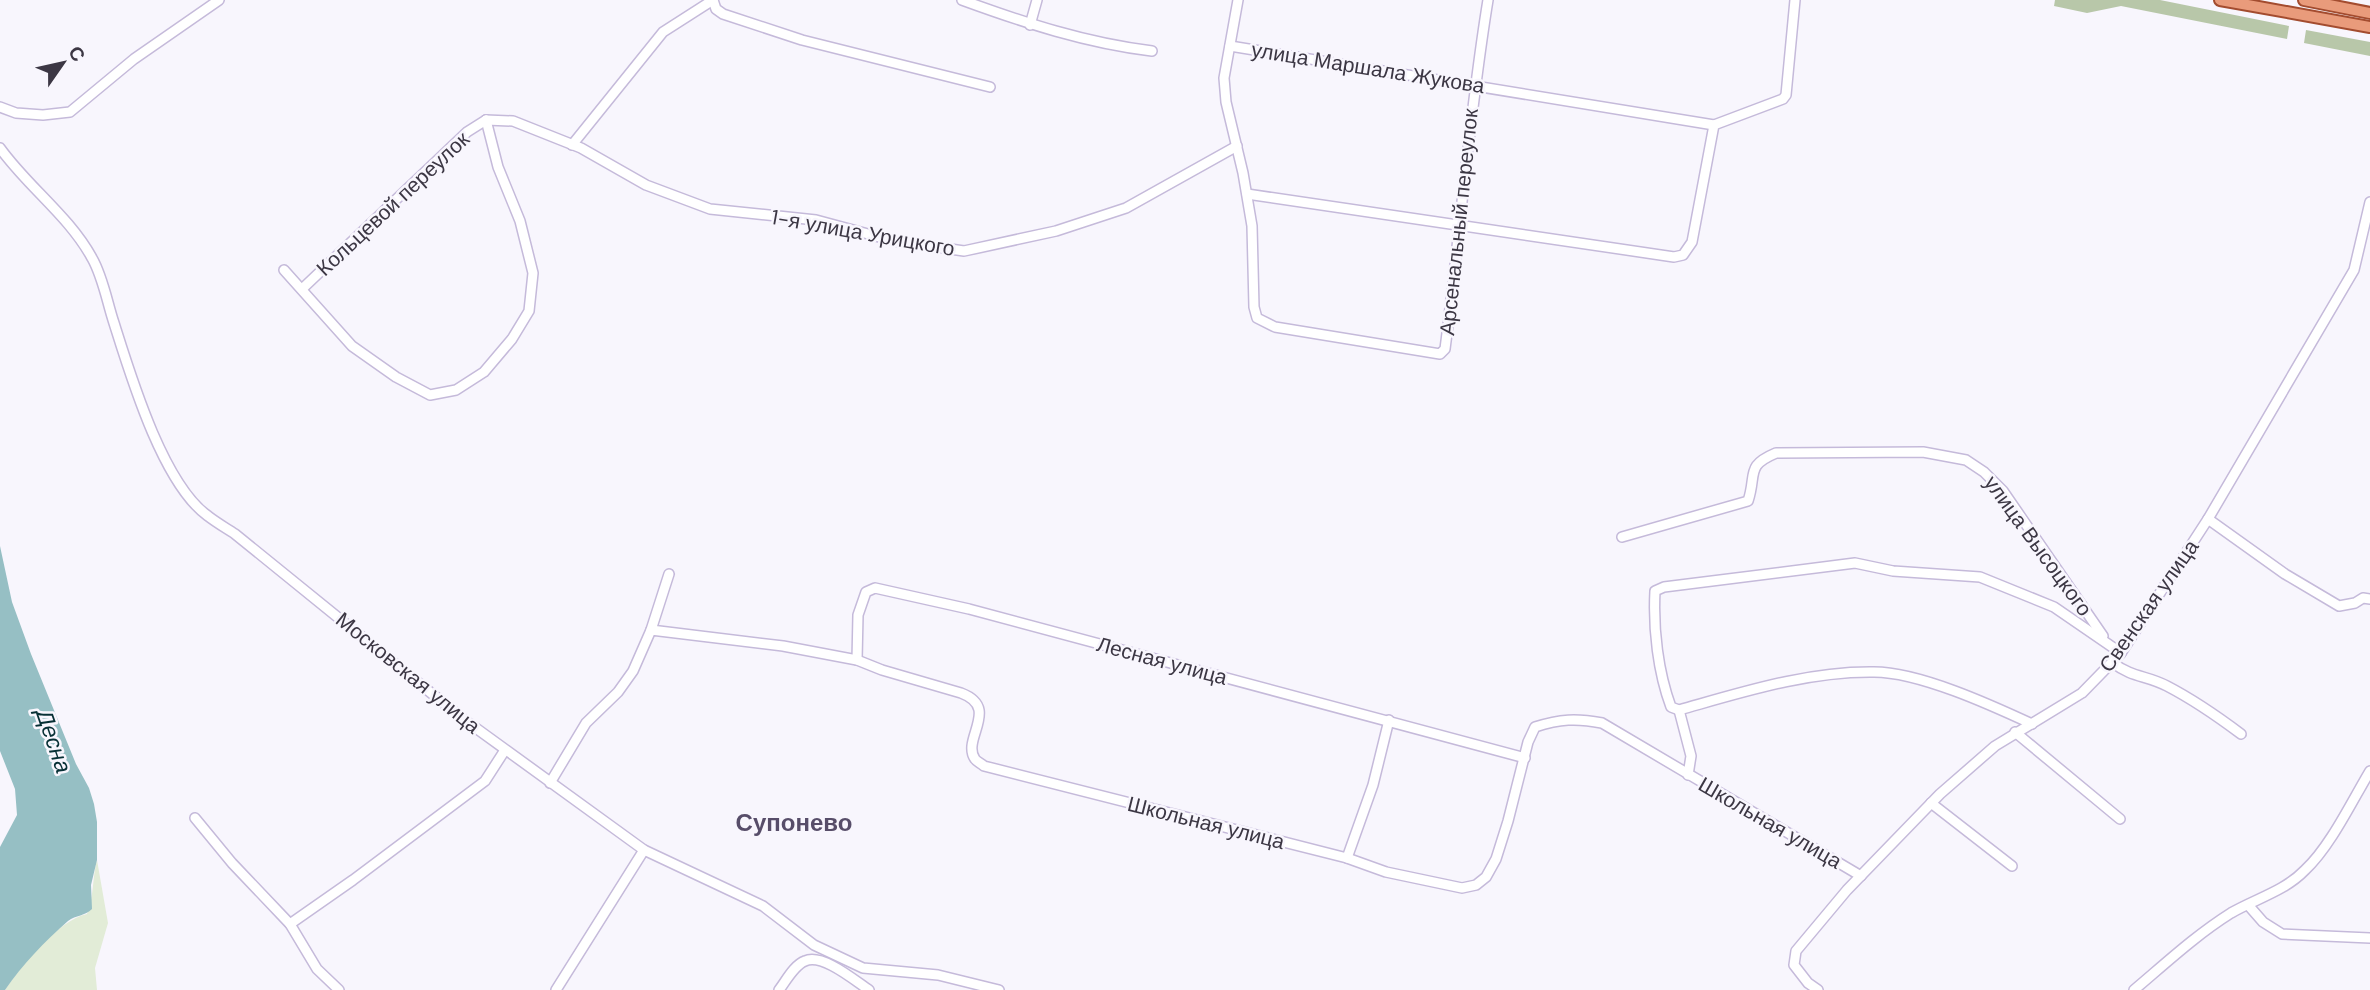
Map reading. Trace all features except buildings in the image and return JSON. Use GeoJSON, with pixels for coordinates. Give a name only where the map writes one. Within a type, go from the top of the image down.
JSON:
{"type":"FeatureCollection","features":[{"type":"Feature","properties":{"kind":"main road"},"geometry":{"type":"LineString","coordinates":[[2221,0],[2370,27]]}},
{"type":"Feature","properties":{"kind":"main road"},"geometry":{"type":"LineString","coordinates":[[2304,0],[2370,13]]}},
{"type":"Feature","properties":{"kind":"street"},"geometry":{"type":"LineString","coordinates":[[0,107],[16,113],[43,115],[69,112],[134,59],[219,0]]}},
{"type":"Feature","properties":{"kind":"street"},"geometry":{"type":"LineString","coordinates":[[572,145],[663,32],[713,0],[716,9],[723,14],[802,40],[990,87]]}},
{"type":"Feature","properties":{"kind":"street"},"geometry":{"type":"LineString","coordinates":[[962,0],[1030,25],[1091,42],[1152,51]]}},
{"type":"Feature","properties":{"kind":"street"},"geometry":{"type":"LineString","coordinates":[[1030,25],[1037,0]]}},
{"type":"Feature","properties":{"kind":"street","name":"Арсенальный переулок"},"geometry":{"type":"LineString","coordinates":[[1238,0],[1224,78],[1226,102],[1252,226],[1254,307],[1257,318],[1275,327],[1440,354],[1445,349],[1461,224],[1474,85],[1488,0]]}},
{"type":"Feature","properties":{"kind":"street"},"geometry":{"type":"LineString","coordinates":[[1247,194],[1674,257],[1683,254],[1692,242],[1714,125],[1783,99],[1786,95],[1795,0]]}},
{"type":"Feature","properties":{"kind":"street","name":"улица Маршала Жукова"},"geometry":{"type":"LineString","coordinates":[[1230,46],[1714,125]]}},
{"type":"Feature","properties":{"kind":"street","name":"1-я улица Урицкого"},"geometry":{"type":"LineString","coordinates":[[486,120],[513,121],[572,145],[646,185],[710,209],[816,220],[894,241],[964,251],[1056,231],[1126,208],[1237,146]]}},
{"type":"Feature","properties":{"kind":"street","name":"Кольцевой переулок"},"geometry":{"type":"LineString","coordinates":[[284,270],[352,346],[396,377],[430,395],[456,390],[484,372],[512,339],[529,311],[533,273],[520,221],[498,167],[486,120],[467,132],[302,289]]}},
{"type":"Feature","properties":{"kind":"street","name":"Московская улица"},"geometry":{"type":"LineString","coordinates":[[0,148],[17,171],[70,225],[94,261],[159,450],[187,494],[207,516],[235,534],[462,718],[644,850],[764,906],[814,945],[863,968],[938,975],[999,990]]}},
{"type":"Feature","properties":{"kind":"street","name":"Свенская улица"},"geometry":{"type":"LineString","coordinates":[[1818,990],[1808,983],[1794,965],[1796,951],[1861,876],[1931,803],[1995,746],[2082,693],[2121,653],[2208,519],[2354,270],[2370,202]]}},
{"type":"Feature","properties":{"kind":"street","name":"улица Высоцкого"},"geometry":{"type":"LineString","coordinates":[[1622,537],[1748,501],[1753,470],[1759,460],[1776,453],[1923,453],[1966,460],[1984,472],[2003,491],[2107,641]]}},
{"type":"Feature","properties":{"kind":"street"},"geometry":{"type":"LineString","coordinates":[[2208,519],[2286,575],[2339,606],[2355,603],[2363,598],[2370,599]]}},
{"type":"Feature","properties":{"kind":"street"},"geometry":{"type":"LineString","coordinates":[[2032,724],[1988,704],[1918,680],[1875,672],[1827,674],[1756,688],[1679,710],[1671,708],[1665,690],[1657,638],[1655,591],[1664,587],[1855,563],[1893,571],[1980,577],[2054,607],[2121,653]]}},
{"type":"Feature","properties":{"kind":"street"},"geometry":{"type":"LineString","coordinates":[[550,783],[586,723],[618,692],[633,671],[651,630],[669,574]]}},
{"type":"Feature","properties":{"kind":"street","name":"Лесная улица"},"geometry":{"type":"LineString","coordinates":[[858,660],[858,615],[866,592],[875,588],[969,609],[1525,758]]}},
{"type":"Feature","properties":{"kind":"street","name":"Школьная улица"},"geometry":{"type":"LineString","coordinates":[[651,630],[783,646],[858,660],[882,670],[969,695],[979,709],[972,747],[975,759],[984,766],[1348,858],[1385,872],[1462,888],[1476,885],[1486,877],[1496,859],[1528,742],[1535,727],[1553,721],[1580,719],[1602,723],[1861,876]]}},
{"type":"Feature","properties":{"kind":"street"},"geometry":{"type":"LineString","coordinates":[[2113,663],[2127,674],[2149,678],[2207,708],[2241,734]]}},
{"type":"Feature","properties":{"kind":"street"},"geometry":{"type":"LineString","coordinates":[[1679,710],[1691,755],[1689,775]]}},
{"type":"Feature","properties":{"kind":"street"},"geometry":{"type":"LineString","coordinates":[[1348,858],[1373,785],[1389,720]]}},
{"type":"Feature","properties":{"kind":"street"},"geometry":{"type":"LineString","coordinates":[[2015,732],[2120,819]]}},
{"type":"Feature","properties":{"kind":"street"},"geometry":{"type":"LineString","coordinates":[[290,924],[485,782],[505,750]]}},
{"type":"Feature","properties":{"kind":"street"},"geometry":{"type":"LineString","coordinates":[[2134,990],[2206,930],[2305,871],[2328,840],[2370,771]]}},
{"type":"Feature","properties":{"kind":"street"},"geometry":{"type":"LineString","coordinates":[[1931,803],[2012,866]]}},
{"type":"Feature","properties":{"kind":"street"},"geometry":{"type":"LineString","coordinates":[[195,818],[232,863],[290,924],[317,969],[339,990]]}},
{"type":"Feature","properties":{"kind":"street"},"geometry":{"type":"LineString","coordinates":[[556,990],[644,850]]}},
{"type":"Feature","properties":{"kind":"street"},"geometry":{"type":"LineString","coordinates":[[2249,906],[2263,922],[2282,934],[2370,938]]}},
{"type":"Feature","properties":{"kind":"street"},"geometry":{"type":"LineString","coordinates":[[779,990],[801,962],[814,959],[827,963],[869,990]]}},
{"type":"Feature","properties":{"kind":"green space"},"geometry":{"type":"Polygon","coordinates":[[[2055,0],[2160,0],[2289,26],[2287,39],[2121,6],[2087,13],[2054,6],[2055,0]]]}},
{"type":"Feature","properties":{"kind":"green space"},"geometry":{"type":"Polygon","coordinates":[[[2306,30],[2370,42],[2370,56],[2304,43],[2306,30]]]}},
{"type":"Feature","properties":{"kind":"green space"},"geometry":{"type":"Polygon","coordinates":[[[97,860],[108,923],[95,968],[97,990],[5,990],[30,957],[53,934],[64,925],[87,914],[97,860]]]}},
{"type":"Feature","properties":{"kind":"water","name":"Десна"},"geometry":{"type":"Polygon","coordinates":[[[0,546],[12,602],[76,764],[89,788],[97,822],[97,860],[91,885],[92,909],[71,919],[59,929],[26,962],[5,990],[0,990],[0,847],[17,815],[15,789],[0,751],[0,546]]]}},
{"type":"Feature","properties":{"kind":"district","name":"Супонево"},"geometry":{"type":"Point","coordinates":[794,823]}}]}
